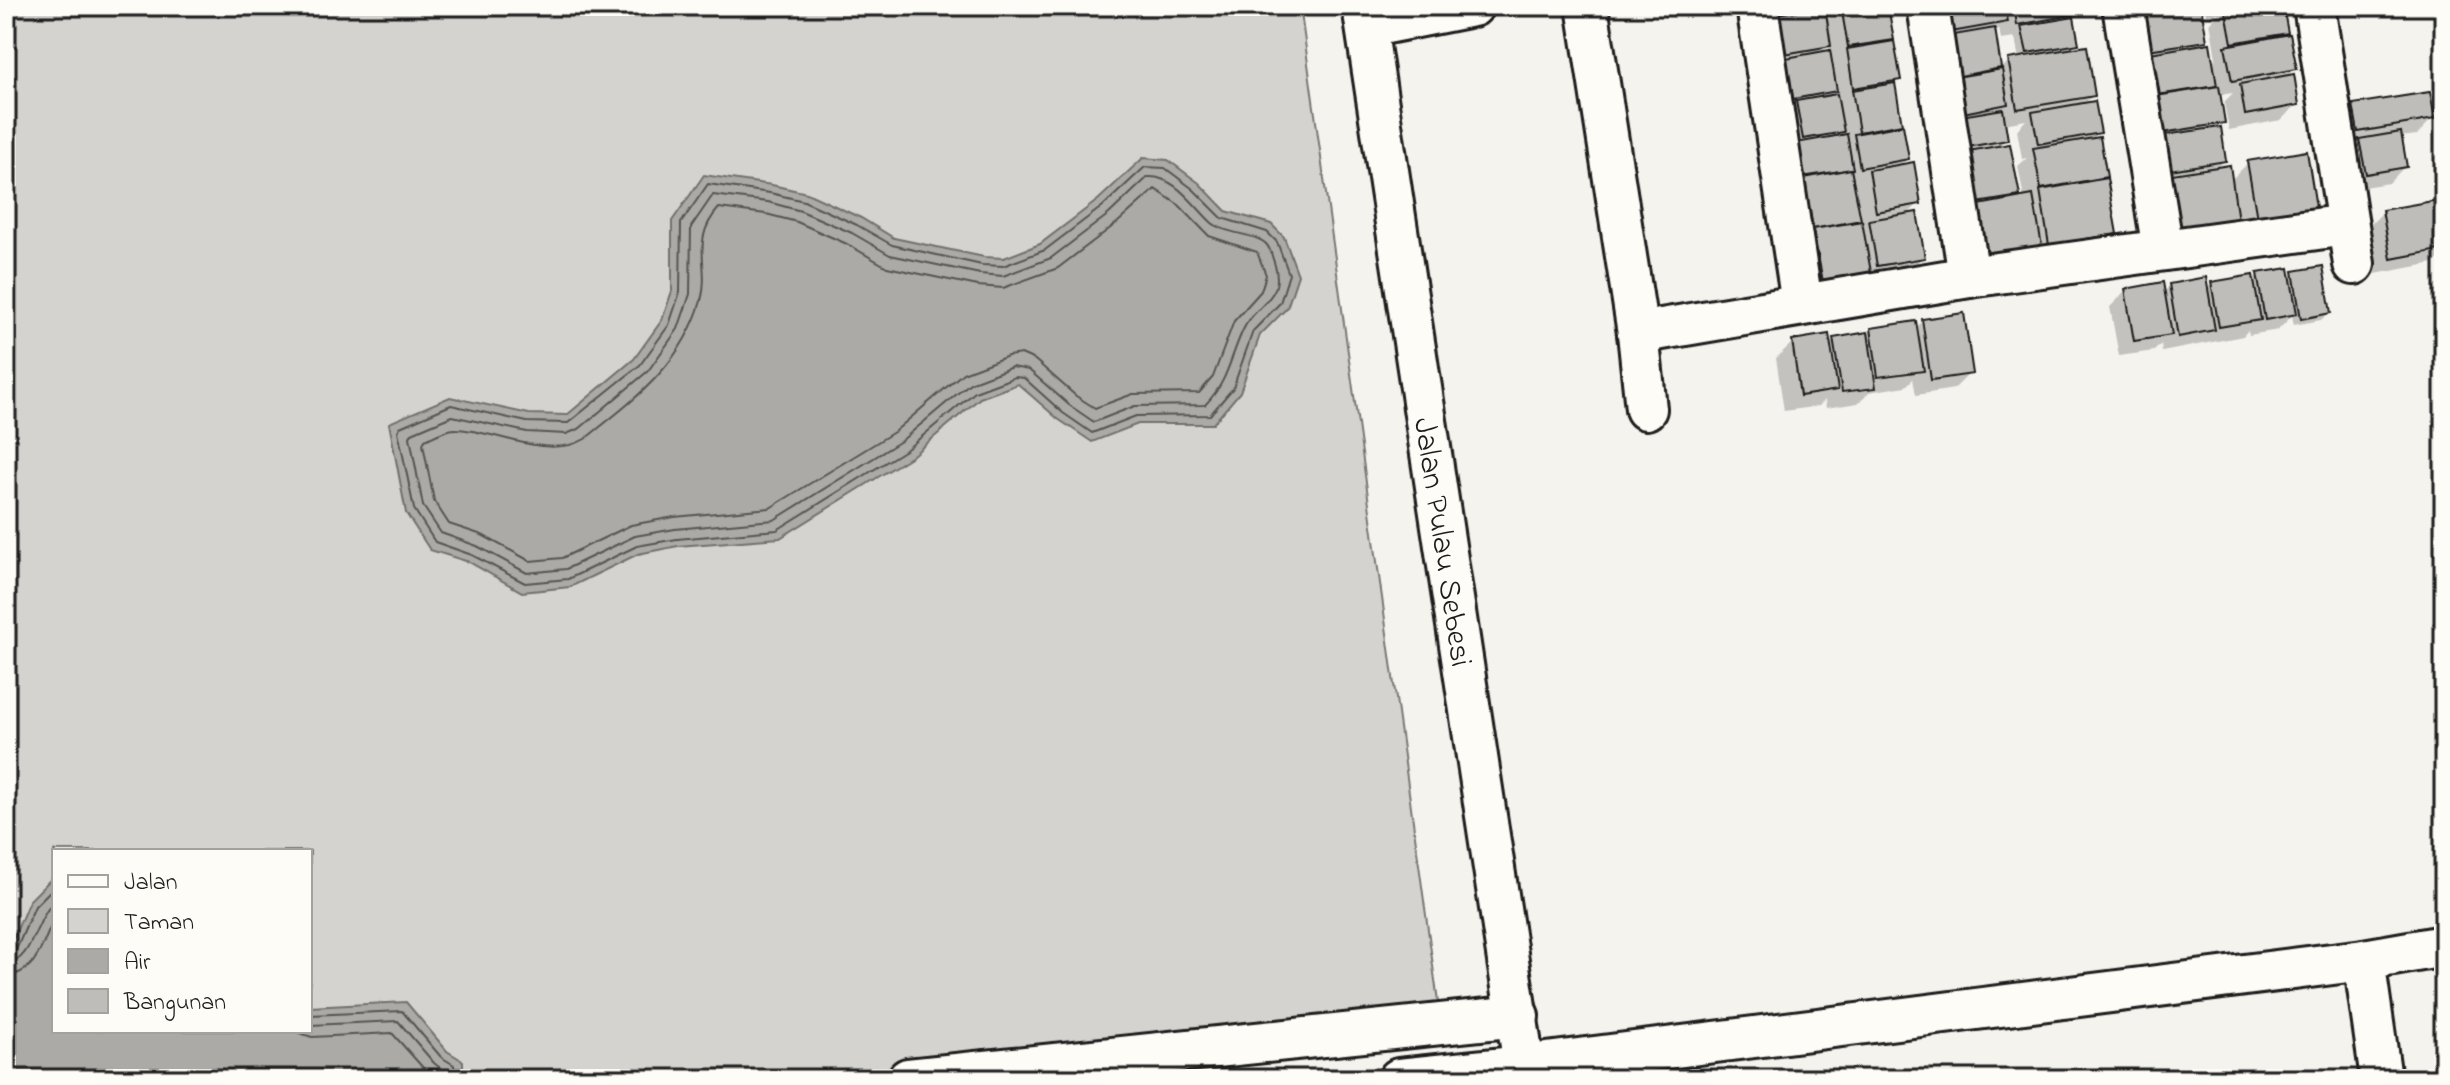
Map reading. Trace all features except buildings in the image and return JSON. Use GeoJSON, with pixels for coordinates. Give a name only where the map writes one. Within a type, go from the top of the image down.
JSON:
{"type":"FeatureCollection","features":[{"type":"Feature","properties":{"kind":"street"},"geometry":{"type":"LineString","coordinates":[[1365,16],[1473,6]]}},
{"type":"Feature","properties":{"kind":"street"},"geometry":{"type":"LineString","coordinates":[[1587,6],[1638,333],[1646,409]]}},
{"type":"Feature","properties":{"kind":"street"},"geometry":{"type":"LineString","coordinates":[[1757,6],[1802,304]]}},
{"type":"Feature","properties":{"kind":"street"},"geometry":{"type":"LineString","coordinates":[[1928,6],[1969,277]]}},
{"type":"Feature","properties":{"kind":"street"},"geometry":{"type":"LineString","coordinates":[[2123,6],[2163,250]]}},
{"type":"Feature","properties":{"kind":"street"},"geometry":{"type":"LineString","coordinates":[[2314,6],[2354,264]]}},
{"type":"Feature","properties":{"kind":"street","name":"Jalan Pulau Sebesi"},"geometry":{"type":"LineString","coordinates":[[1365,16],[1525,1073]]}},
{"type":"Feature","properties":{"kind":"street"},"geometry":{"type":"LineString","coordinates":[[1638,333],[1969,277],[2346,225]]}},
{"type":"Feature","properties":{"kind":"street"},"geometry":{"type":"LineString","coordinates":[[1399,1079],[1525,1073],[2364,960],[2444,946]]}},
{"type":"Feature","properties":{"kind":"street"},"geometry":{"type":"LineString","coordinates":[[2364,960],[2381,1079]]}},
{"type":"Feature","properties":{"kind":"street"},"geometry":{"type":"LineString","coordinates":[[908,1079],[1518,1016]]}},
{"type":"Feature","properties":{"kind":"green space"},"geometry":{"type":"Polygon","coordinates":[[[6,6],[1300,6],[1439,1009],[808,1079],[6,1079],[6,6]]]}},
{"type":"Feature","properties":{"kind":"water"},"geometry":{"type":"Polygon","coordinates":[[[1143,158],[1168,160],[1199,183],[1226,211],[1271,224],[1284,237],[1298,275],[1287,308],[1260,335],[1240,392],[1213,424],[1138,424],[1092,442],[1058,419],[1018,384],[980,398],[912,456],[780,538],[678,546],[638,554],[570,587],[522,592],[469,562],[430,550],[406,513],[389,423],[450,397],[529,414],[567,415],[634,359],[662,320],[672,291],[672,221],[704,175],[807,193],[861,218],[894,238],[984,257],[1004,258],[1040,244],[1098,200],[1143,158]]]}},
{"type":"Feature","properties":{"kind":"water"},"geometry":{"type":"Polygon","coordinates":[[[52,878],[52,1033],[312,1033],[312,1007],[406,1002],[447,1051],[463,1061],[463,1079],[6,1079],[6,956],[29,901],[52,878]]]}}]}
